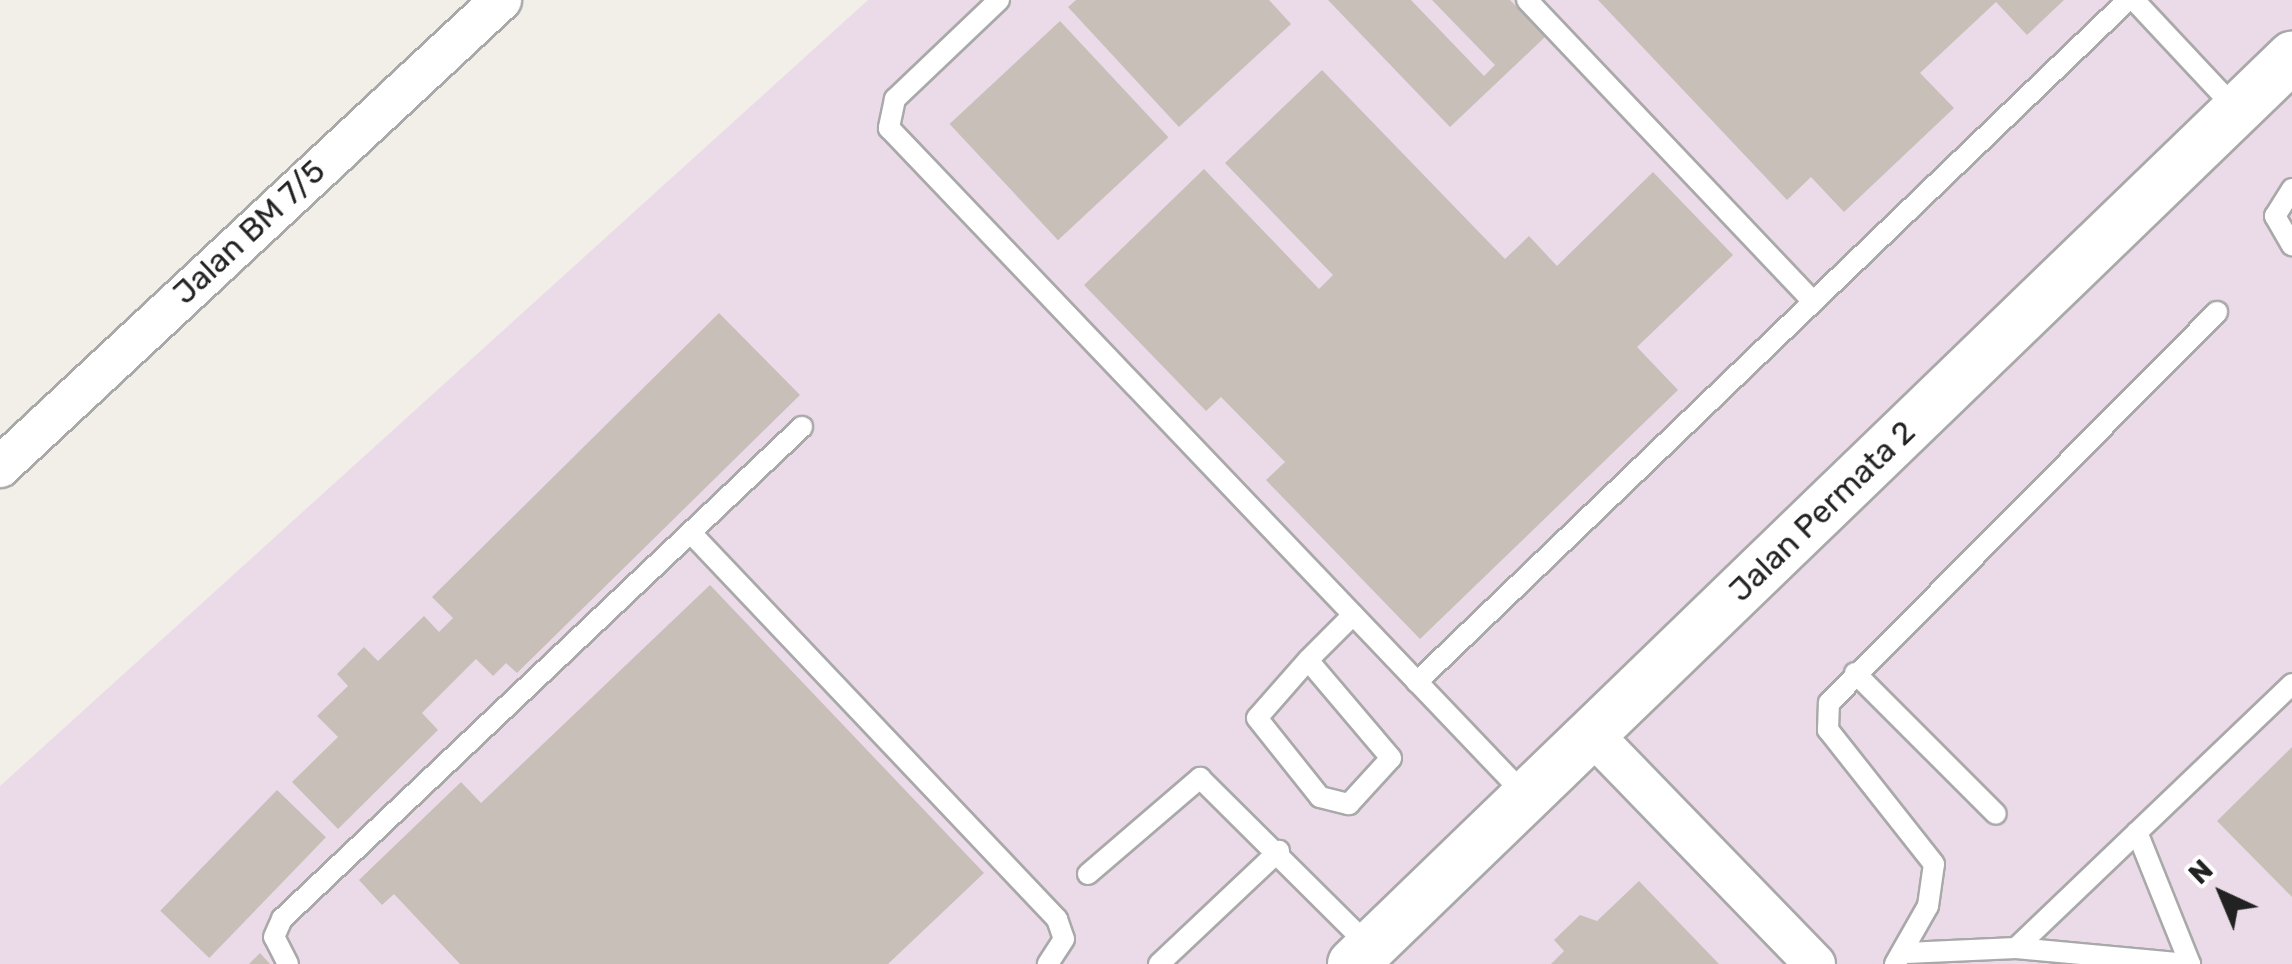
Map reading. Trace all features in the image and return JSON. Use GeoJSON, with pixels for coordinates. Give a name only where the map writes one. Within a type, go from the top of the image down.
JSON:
{"type":"FeatureCollection","features":[{"type":"Feature","properties":{"kind":"street","name":"Jalan BM 7/5"},"geometry":{"type":"LineString","coordinates":[[0,468],[501,0]]}},
{"type":"Feature","properties":{"kind":"street","name":"Jalan Permata 2"},"geometry":{"type":"LineString","coordinates":[[1362,956],[2292,57]]}},
{"type":"Feature","properties":{"kind":"street"},"geometry":{"type":"LineString","coordinates":[[1592,734],[1815,964]]}},
{"type":"Feature","properties":{"kind":"lane"},"geometry":{"type":"LineString","coordinates":[[999,0],[895,100],[888,128],[1526,796]]}},
{"type":"Feature","properties":{"kind":"lane"},"geometry":{"type":"LineString","coordinates":[[1527,0],[1814,301]]}},
{"type":"Feature","properties":{"kind":"lane"},"geometry":{"type":"LineString","coordinates":[[1417,682],[2131,0],[2237,110]]}},
{"type":"Feature","properties":{"kind":"lane"},"geometry":{"type":"LineString","coordinates":[[2292,189],[2275,216],[2292,245]]}},
{"type":"Feature","properties":{"kind":"lane"},"geometry":{"type":"LineString","coordinates":[[2138,832],[2190,964],[2016,948],[1901,959],[1936,879],[1828,730],[1829,704],[1855,673],[2217,312]]}},
{"type":"Feature","properties":{"kind":"lane"},"geometry":{"type":"LineString","coordinates":[[288,964],[274,937],[282,919],[802,427]]}},
{"type":"Feature","properties":{"kind":"lane"},"geometry":{"type":"LineString","coordinates":[[691,533],[1057,919],[1064,938],[1048,964]]}},
{"type":"Feature","properties":{"kind":"lane"},"geometry":{"type":"LineString","coordinates":[[1308,660],[1390,758],[1349,804],[1320,797],[1258,718],[1308,660],[1353,616]]}},
{"type":"Feature","properties":{"kind":"lane"},"geometry":{"type":"LineString","coordinates":[[1855,673],[1996,814]]}},
{"type":"Feature","properties":{"kind":"lane"},"geometry":{"type":"LineString","coordinates":[[2016,948],[2292,684]]}},
{"type":"Feature","properties":{"kind":"lane"},"geometry":{"type":"LineString","coordinates":[[1088,874],[1200,778],[1279,851],[1362,956]]}},
{"type":"Feature","properties":{"kind":"lane"},"geometry":{"type":"LineString","coordinates":[[1158,964],[1279,851]]}},
{"type":"Feature","properties":{"kind":"shaded area"},"geometry":{"type":"Polygon","coordinates":[[[868,0],[2292,0],[2292,964],[0,964],[0,786],[868,0]]]}},
{"type":"Feature","properties":{"kind":"building"},"geometry":{"type":"Polygon","coordinates":[[[1076,0],[1269,0],[1291,24],[1179,127],[1068,7],[1076,0]]]}},
{"type":"Feature","properties":{"kind":"building"},"geometry":{"type":"Polygon","coordinates":[[[1328,0],[1411,0],[1484,76],[1495,65],[1432,0],[1510,0],[1545,37],[1450,127],[1328,0]]]}},
{"type":"Feature","properties":{"kind":"building"},"geometry":{"type":"Polygon","coordinates":[[[1598,0],[2064,0],[2027,35],[1996,2],[1920,73],[1954,108],[1844,212],[1811,177],[1787,200],[1598,0]]]}},
{"type":"Feature","properties":{"kind":"building"},"geometry":{"type":"Polygon","coordinates":[[[1060,21],[1168,137],[1058,240],[950,124],[1060,21]]]}},
{"type":"Feature","properties":{"kind":"building"},"geometry":{"type":"Polygon","coordinates":[[[1322,70],[1505,259],[1529,236],[1557,266],[1653,172],[1733,255],[1637,347],[1678,390],[1420,639],[1266,480],[1285,462],[1221,397],[1206,411],[1084,285],[1204,169],[1319,289],[1333,275],[1225,163],[1322,70]]]}},
{"type":"Feature","properties":{"kind":"building"},"geometry":{"type":"Polygon","coordinates":[[[719,313],[800,395],[517,673],[506,663],[493,676],[476,659],[422,713],[438,730],[338,829],[292,782],[338,737],[317,716],[348,686],[337,674],[364,647],[378,661],[424,616],[439,632],[453,618],[432,597],[719,313]]]}},
{"type":"Feature","properties":{"kind":"building"},"geometry":{"type":"Polygon","coordinates":[[[710,585],[984,873],[888,964],[460,964],[394,894],[382,905],[359,880],[461,782],[481,803],[710,585]]]}},
{"type":"Feature","properties":{"kind":"building"},"geometry":{"type":"Polygon","coordinates":[[[2292,747],[2292,897],[2217,821],[2292,747]]]}},
{"type":"Feature","properties":{"kind":"building"},"geometry":{"type":"Polygon","coordinates":[[[277,790],[326,837],[209,958],[160,911],[277,790]]]}},
{"type":"Feature","properties":{"kind":"building"},"geometry":{"type":"Polygon","coordinates":[[[1639,881],[1719,964],[1551,964],[1564,951],[1554,940],[1580,915],[1597,921],[1639,881]]]}},
{"type":"Feature","properties":{"kind":"building"},"geometry":{"type":"Polygon","coordinates":[[[260,953],[270,964],[249,964],[260,953]]]}}]}
